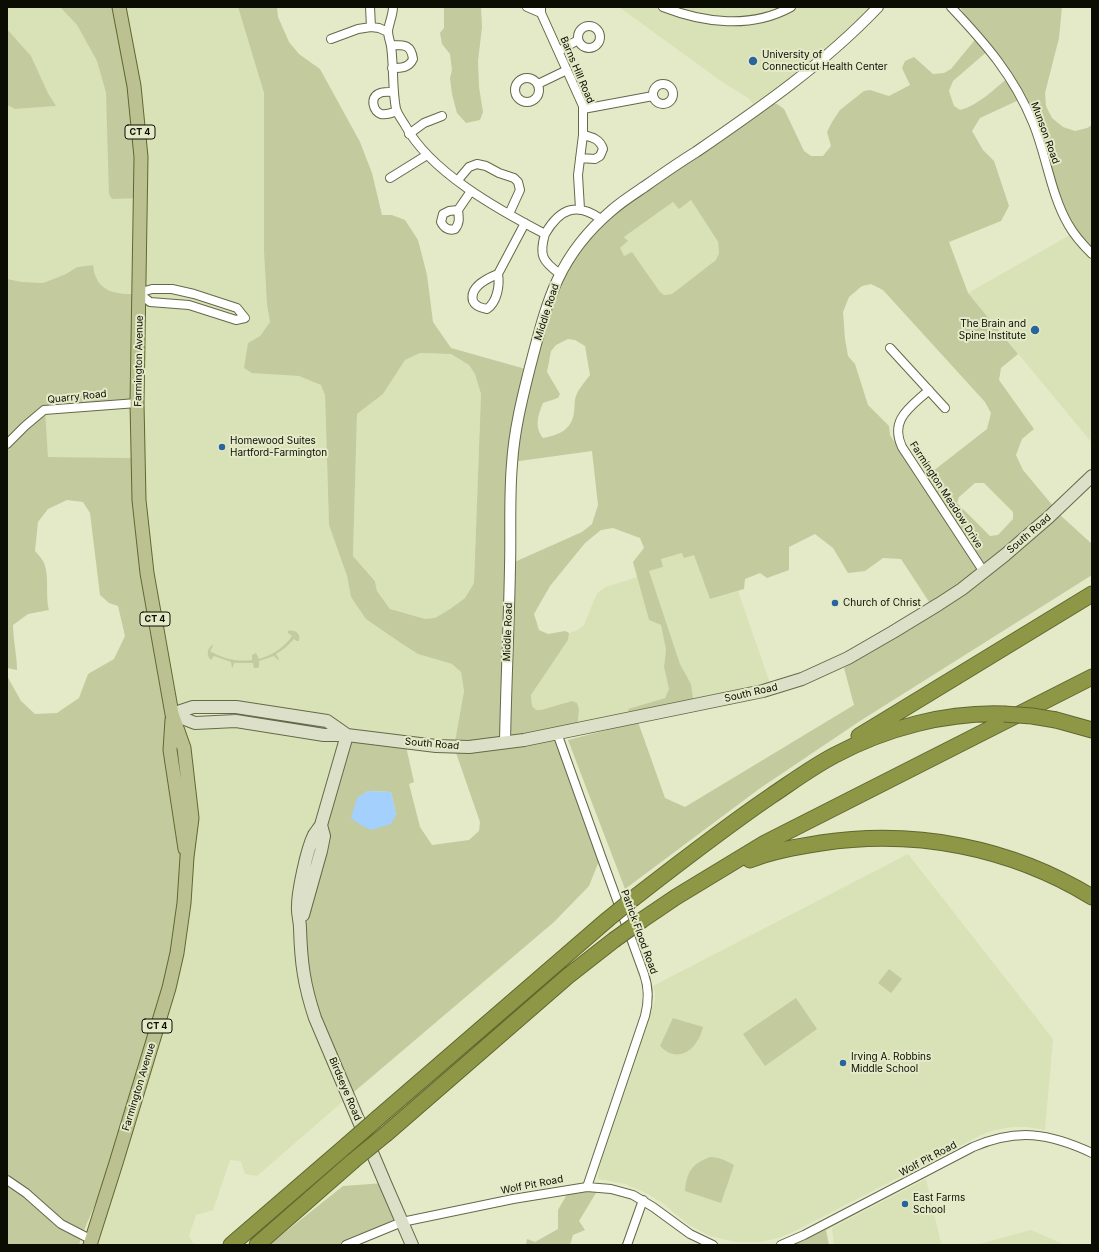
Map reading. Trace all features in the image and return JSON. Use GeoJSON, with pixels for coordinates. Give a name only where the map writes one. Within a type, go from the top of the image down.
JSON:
{"type":"FeatureCollection","features":[{"type":"Feature","properties":{"kind":"highway"},"geometry":{"type":"LineString","coordinates":[[231,1245],[607,920],[691,853],[739,818],[866,732],[1092,594]]}},
{"type":"Feature","properties":{"kind":"highway"},"geometry":{"type":"LineString","coordinates":[[256,1245],[568,976],[642,920],[739,858],[786,832],[1092,677]]}},
{"type":"Feature","properties":{"kind":"highway"},"geometry":{"type":"LineString","coordinates":[[834,755],[880,735],[923,722],[962,716],[1004,714],[1032,716],[1056,720],[1092,730]]}},
{"type":"Feature","properties":{"kind":"highway"},"geometry":{"type":"LineString","coordinates":[[710,877],[756,858],[788,849],[850,840],[905,838],[970,847],[1003,856],[1056,877],[1092,897]]}},
{"type":"Feature","properties":{"kind":"main road","name":"Farmington Avenue"},"geometry":{"type":"LineString","coordinates":[[91,1243],[169,988],[181,928],[191,824],[190,794],[184,748],[172,714],[147,573],[139,500],[138,403],[141,191],[140,135],[133,80],[119,7]]}},
{"type":"Feature","properties":{"kind":"main road","name":"South Road"},"geometry":{"type":"LineString","coordinates":[[172,714],[195,722],[236,721],[324,735],[347,734],[454,747],[505,743],[742,696],[802,679],[848,658],[939,604],[984,572],[1048,517],[1092,476]]}},
{"type":"Feature","properties":{"kind":"main road","name":"Birdseye Road"},"geometry":{"type":"LineString","coordinates":[[347,734],[321,825],[314,836],[299,892],[298,910],[301,962],[306,991],[311,1007],[412,1245]]}},
{"type":"Feature","properties":{"kind":"street"},"geometry":{"type":"LineString","coordinates":[[370,7],[371,27]]}},
{"type":"Feature","properties":{"kind":"street"},"geometry":{"type":"LineString","coordinates":[[393,7],[388,32],[391,45],[394,92],[397,111],[409,134],[427,155],[471,191],[545,234]]}},
{"type":"Feature","properties":{"kind":"street","name":"Barns Hill Road"},"geometry":{"type":"LineString","coordinates":[[527,7],[541,10],[583,106],[583,135],[578,175],[580,210]]}},
{"type":"Feature","properties":{"kind":"street"},"geometry":{"type":"LineString","coordinates":[[663,7],[697,17],[735,22],[763,18],[791,7]]}},
{"type":"Feature","properties":{"kind":"street","name":"Middle Road"},"geometry":{"type":"LineString","coordinates":[[505,743],[512,462],[518,416],[538,335],[552,292],[560,274],[576,247],[601,219],[624,200],[702,148],[807,72],[841,44],[878,7]]}},
{"type":"Feature","properties":{"kind":"street","name":"Munson Road"},"geometry":{"type":"LineString","coordinates":[[951,7],[990,49],[1012,82],[1033,122],[1061,210],[1074,233],[1092,254]]}},
{"type":"Feature","properties":{"kind":"street"},"geometry":{"type":"LineString","coordinates":[[331,39],[358,29],[371,27],[379,28],[388,32]]}},
{"type":"Feature","properties":{"kind":"street"},"geometry":{"type":"LineString","coordinates":[[559,51],[578,40]]}},
{"type":"Feature","properties":{"kind":"street"},"geometry":{"type":"LineString","coordinates":[[391,45],[402,45],[410,48],[413,59],[409,66],[392,68]]}},
{"type":"Feature","properties":{"kind":"street"},"geometry":{"type":"LineString","coordinates":[[538,84],[567,70]]}},
{"type":"Feature","properties":{"kind":"street"},"geometry":{"type":"LineString","coordinates":[[394,92],[377,94],[374,98],[373,106],[375,110],[381,114],[397,111]]}},
{"type":"Feature","properties":{"kind":"street"},"geometry":{"type":"LineString","coordinates":[[583,109],[653,96]]}},
{"type":"Feature","properties":{"kind":"street"},"geometry":{"type":"LineString","coordinates":[[409,134],[424,124],[442,116]]}},
{"type":"Feature","properties":{"kind":"street"},"geometry":{"type":"LineString","coordinates":[[580,158],[595,160],[600,156],[603,149],[596,139],[583,135]]}},
{"type":"Feature","properties":{"kind":"street"},"geometry":{"type":"LineString","coordinates":[[390,178],[427,155]]}},
{"type":"Feature","properties":{"kind":"street"},"geometry":{"type":"LineString","coordinates":[[458,180],[469,167],[477,164],[486,166],[499,173],[514,178],[518,182],[520,190],[509,214]]}},
{"type":"Feature","properties":{"kind":"street"},"geometry":{"type":"LineString","coordinates":[[458,210],[471,191]]}},
{"type":"Feature","properties":{"kind":"street"},"geometry":{"type":"LineString","coordinates":[[560,274],[546,263],[544,259],[542,244],[545,234],[551,224],[558,217],[567,212],[580,210],[591,212],[601,219]]}},
{"type":"Feature","properties":{"kind":"street"},"geometry":{"type":"LineString","coordinates":[[498,274],[525,223]]}},
{"type":"Feature","properties":{"kind":"street"},"geometry":{"type":"LineString","coordinates":[[152,289],[172,289],[194,294],[237,308],[245,318],[236,320],[189,305],[150,302],[140,294],[152,289]]}},
{"type":"Feature","properties":{"kind":"street"},"geometry":{"type":"LineString","coordinates":[[890,348],[945,408]]}},
{"type":"Feature","properties":{"kind":"street","name":"Farmington Meadow Drive"},"geometry":{"type":"LineString","coordinates":[[929,390],[901,418],[898,428],[899,439],[902,447],[984,572]]}},
{"type":"Feature","properties":{"kind":"street","name":"Quarry Road"},"geometry":{"type":"LineString","coordinates":[[7,444],[44,410],[138,403]]}},
{"type":"Feature","properties":{"kind":"street","name":"Patrick Flood Road"},"geometry":{"type":"LineString","coordinates":[[557,733],[644,974],[648,990],[645,1016],[587,1187]]}},
{"type":"Feature","properties":{"kind":"street","name":"Wolf Pit Road"},"geometry":{"type":"LineString","coordinates":[[781,1245],[804,1235],[973,1147],[998,1138],[1023,1135],[1047,1136],[1072,1144],[1092,1153]]}},
{"type":"Feature","properties":{"kind":"street"},"geometry":{"type":"LineString","coordinates":[[7,1180],[26,1193],[61,1224],[91,1243]]}},
{"type":"Feature","properties":{"kind":"street","name":"Wolf Pit Road"},"geometry":{"type":"LineString","coordinates":[[346,1245],[402,1222],[519,1198],[587,1187],[623,1192],[643,1200],[690,1234],[713,1245]]}},
{"type":"Feature","properties":{"kind":"street"},"geometry":{"type":"LineString","coordinates":[[627,1245],[643,1200]]}},
{"type":"Feature","properties":{"kind":"shaded area"},"geometry":{"type":"Polygon","coordinates":[[[7,7],[60,7],[77,25],[97,61],[106,93],[119,7],[238,7],[264,93],[264,252],[267,305],[270,322],[260,336],[248,343],[288,374],[299,376],[321,385],[325,395],[329,525],[347,576],[351,597],[418,654],[452,664],[461,672],[464,691],[454,747],[347,735],[305,866],[348,1097],[257,1176],[245,1174],[241,1161],[230,1160],[213,1210],[196,1215],[189,1236],[194,1245],[90,1245],[191,830],[172,714],[138,458],[48,457],[44,410],[140,294],[115,293],[104,288],[96,278],[93,265],[76,267],[66,274],[43,283],[22,282],[7,279],[7,105],[15,109],[56,106],[48,93],[31,56],[7,29],[7,7]],[[252,709],[172,714],[346,735],[327,721],[252,709]]]}},
{"type":"Feature","properties":{"kind":"shaded area"},"geometry":{"type":"Polygon","coordinates":[[[60,7],[119,7],[141,198],[112,199],[109,194],[106,93],[97,61],[77,25],[60,7]]]}},
{"type":"Feature","properties":{"kind":"shaded area"},"geometry":{"type":"Polygon","coordinates":[[[238,7],[277,7],[278,17],[289,42],[299,54],[320,69],[360,142],[372,173],[382,215],[392,215],[405,220],[418,240],[427,275],[433,322],[451,348],[529,370],[547,306],[588,233],[765,102],[777,104],[784,109],[804,151],[811,156],[823,156],[831,146],[827,132],[840,110],[864,91],[870,90],[889,96],[910,85],[902,68],[905,61],[914,57],[933,74],[944,73],[951,69],[978,36],[960,7],[1062,7],[1059,38],[1045,93],[1046,106],[1052,118],[1063,127],[1075,131],[1092,125],[1092,249],[1072,230],[1021,99],[980,118],[972,131],[983,150],[994,161],[1009,206],[1001,221],[949,242],[968,293],[1018,354],[1001,368],[999,380],[1034,429],[1022,439],[1016,455],[1023,470],[1053,506],[1049,517],[933,608],[901,559],[883,558],[865,571],[848,573],[833,548],[815,534],[789,547],[789,570],[767,578],[760,573],[745,579],[744,589],[710,599],[694,555],[684,558],[682,553],[661,559],[663,567],[649,571],[680,664],[691,684],[694,705],[631,718],[628,709],[665,698],[669,689],[664,667],[666,650],[661,625],[649,620],[633,562],[644,548],[640,538],[613,528],[601,530],[585,543],[550,586],[534,614],[539,630],[548,634],[565,631],[569,633],[568,640],[531,695],[532,706],[536,710],[541,710],[572,701],[577,703],[579,709],[577,729],[558,733],[601,856],[589,886],[554,922],[348,1097],[315,1018],[300,926],[347,735],[405,742],[414,782],[409,784],[420,827],[432,845],[469,840],[479,831],[480,822],[454,747],[464,691],[461,672],[452,664],[418,654],[401,643],[366,619],[351,597],[347,576],[329,525],[325,395],[321,385],[299,376],[252,373],[244,368],[248,343],[260,336],[270,322],[267,305],[264,252],[264,93],[238,7]],[[990,49],[953,81],[949,91],[954,106],[960,110],[980,101],[1009,77],[990,49]],[[691,200],[679,209],[673,202],[624,237],[628,241],[620,248],[624,256],[632,252],[660,292],[664,295],[672,294],[716,260],[719,253],[718,242],[691,200]],[[871,284],[862,286],[849,297],[843,312],[848,356],[855,364],[868,405],[889,426],[890,435],[919,482],[987,429],[991,413],[985,402],[883,290],[871,284]],[[568,339],[556,345],[551,351],[547,372],[560,394],[558,398],[543,403],[541,407],[538,416],[538,430],[543,438],[564,431],[571,423],[576,396],[590,375],[585,346],[575,340],[568,339]],[[420,353],[405,360],[383,394],[357,414],[353,556],[375,581],[377,591],[390,609],[425,619],[435,618],[465,598],[474,583],[481,394],[475,374],[469,365],[451,354],[420,353]],[[592,451],[512,462],[510,564],[582,532],[592,524],[598,505],[592,451]],[[975,483],[959,497],[957,503],[990,536],[998,535],[1013,519],[1013,512],[984,483],[975,483]],[[368,791],[358,798],[352,818],[396,815],[391,792],[368,791]]]}},
{"type":"Feature","properties":{"kind":"shaded area"},"geometry":{"type":"Polygon","coordinates":[[[444,7],[481,7],[482,27],[478,61],[479,87],[483,112],[480,120],[466,123],[457,113],[450,78],[452,70],[450,54],[442,44],[440,33],[444,28],[444,7]]]}},
{"type":"Feature","properties":{"kind":"shaded area","name":"University of Connecticut Health Center"},"geometry":{"type":"Polygon","coordinates":[[[619,7],[871,7],[841,37],[802,69],[753,104],[748,98],[721,81],[619,7]]]}},
{"type":"Feature","properties":{"kind":"shaded area"},"geometry":{"type":"Polygon","coordinates":[[[7,29],[31,56],[48,93],[56,106],[15,109],[7,105],[7,29]]]}},
{"type":"Feature","properties":{"kind":"shaded area"},"geometry":{"type":"Polygon","coordinates":[[[691,200],[718,243],[719,253],[717,260],[672,294],[664,295],[660,292],[632,252],[624,256],[619,248],[628,241],[624,237],[673,202],[679,208],[691,200]]]}},
{"type":"Feature","properties":{"kind":"shaded area"},"geometry":{"type":"Polygon","coordinates":[[[1070,235],[1092,259],[1092,443],[968,293],[1070,235]]]}},
{"type":"Feature","properties":{"kind":"shaded area"},"geometry":{"type":"Polygon","coordinates":[[[93,265],[95,276],[99,283],[104,287],[115,292],[140,294],[137,403],[45,410],[48,457],[138,458],[172,714],[184,903],[125,1134],[79,1245],[7,1245],[7,676],[21,701],[35,714],[57,713],[79,698],[88,674],[114,659],[125,636],[118,606],[109,603],[100,595],[90,513],[83,502],[67,500],[48,509],[38,522],[35,551],[45,566],[49,610],[28,614],[13,625],[17,670],[7,668],[7,279],[22,282],[43,283],[66,274],[77,267],[93,265]]]}},
{"type":"Feature","properties":{"kind":"shaded area"},"geometry":{"type":"Polygon","coordinates":[[[420,353],[451,354],[469,365],[475,374],[481,394],[474,583],[465,598],[435,618],[424,620],[390,609],[377,591],[375,580],[353,556],[357,414],[383,394],[405,360],[420,353]]]}},
{"type":"Feature","properties":{"kind":"shaded area"},"geometry":{"type":"Polygon","coordinates":[[[1059,514],[1092,544],[1092,575],[860,721],[759,789],[625,889],[568,740],[638,722],[665,798],[685,807],[854,705],[844,668],[930,615],[1059,514]]]}},
{"type":"Feature","properties":{"kind":"shaded area"},"geometry":{"type":"Polygon","coordinates":[[[682,553],[694,555],[710,599],[738,591],[772,689],[694,705],[691,684],[680,664],[649,571],[663,567],[661,559],[682,553]]]}},
{"type":"Feature","properties":{"kind":"shaded area"},"geometry":{"type":"Polygon","coordinates":[[[637,577],[649,620],[661,625],[666,650],[664,667],[669,689],[665,698],[628,709],[631,718],[577,729],[572,701],[541,710],[536,710],[532,706],[531,695],[568,640],[569,633],[576,631],[584,625],[597,593],[606,587],[637,577]]]}},
{"type":"Feature","properties":{"kind":"shaded area"},"geometry":{"type":"Polygon","coordinates":[[[288,631],[297,633],[299,636],[299,641],[294,639],[276,654],[279,659],[278,660],[274,656],[259,661],[258,668],[254,668],[253,663],[234,663],[232,668],[231,662],[214,656],[211,660],[208,657],[208,650],[212,645],[213,646],[210,651],[225,658],[247,661],[252,660],[252,655],[256,653],[259,659],[273,653],[285,644],[292,636],[288,633],[288,631]]]}},
{"type":"Feature","properties":{"kind":"shaded area","name":"Irving A. Robbins Middle School"},"geometry":{"type":"Polygon","coordinates":[[[908,854],[1053,1039],[1045,1130],[1027,1127],[1012,1127],[995,1130],[981,1135],[793,1232],[778,1238],[760,1242],[735,1242],[710,1236],[689,1225],[661,1202],[646,1193],[625,1184],[599,1179],[600,1164],[655,1000],[653,986],[908,854]]]}},
{"type":"Feature","properties":{"kind":"shaded area"},"geometry":{"type":"Polygon","coordinates":[[[889,969],[902,979],[891,993],[878,983],[889,969]]]}},
{"type":"Feature","properties":{"kind":"shaded area"},"geometry":{"type":"Polygon","coordinates":[[[796,998],[817,1029],[765,1066],[743,1034],[796,998]]]}},
{"type":"Feature","properties":{"kind":"shaded area"},"geometry":{"type":"Polygon","coordinates":[[[673,1018],[703,1027],[697,1042],[692,1048],[680,1054],[667,1052],[660,1046],[673,1018]]]}},
{"type":"Feature","properties":{"kind":"shaded area"},"geometry":{"type":"Polygon","coordinates":[[[710,1157],[720,1158],[734,1165],[721,1203],[685,1191],[689,1173],[699,1162],[710,1157]]]}},
{"type":"Feature","properties":{"kind":"shaded area"},"geometry":{"type":"Polygon","coordinates":[[[931,1169],[932,1174],[826,1230],[829,1245],[781,1245],[931,1169]]]}},
{"type":"Feature","properties":{"kind":"shaded area","name":"East Farms School"},"geometry":{"type":"Polygon","coordinates":[[[926,1179],[941,1243],[943,1245],[834,1245],[832,1228],[926,1179]]]}},
{"type":"Feature","properties":{"kind":"shaded area"},"geometry":{"type":"Polygon","coordinates":[[[385,1183],[402,1222],[346,1245],[269,1245],[343,1186],[385,1183]]]}},
{"type":"Feature","properties":{"kind":"shaded area"},"geometry":{"type":"Polygon","coordinates":[[[599,1188],[579,1221],[585,1230],[573,1235],[570,1245],[526,1245],[527,1239],[535,1242],[558,1229],[558,1210],[570,1189],[599,1188]]]}},
{"type":"Feature","properties":{"kind":"shaded area"},"geometry":{"type":"Polygon","coordinates":[[[1031,1230],[1065,1245],[976,1245],[1031,1230]]]}},
{"type":"Feature","properties":{"kind":"water"},"geometry":{"type":"Polygon","coordinates":[[[368,791],[391,792],[396,815],[391,824],[371,830],[351,818],[357,798],[368,791]]]}},
{"type":"Feature","properties":{"kind":"place","name":"University of Connecticut Health Center"},"geometry":{"type":"Point","coordinates":[753,61]}},
{"type":"Feature","properties":{"kind":"place","name":"The Brain and Spine Institute"},"geometry":{"type":"Point","coordinates":[1035,330]}},
{"type":"Feature","properties":{"kind":"place","name":"Homewood Suites Hartford-Farmington"},"geometry":{"type":"Point","coordinates":[222,447]}},
{"type":"Feature","properties":{"kind":"place","name":"Church of Christ"},"geometry":{"type":"Point","coordinates":[835,603]}},
{"type":"Feature","properties":{"kind":"place","name":"Irving A. Robbins Middle School"},"geometry":{"type":"Point","coordinates":[843,1063]}},
{"type":"Feature","properties":{"kind":"place","name":"East Farms School"},"geometry":{"type":"Point","coordinates":[905,1204]}}]}
